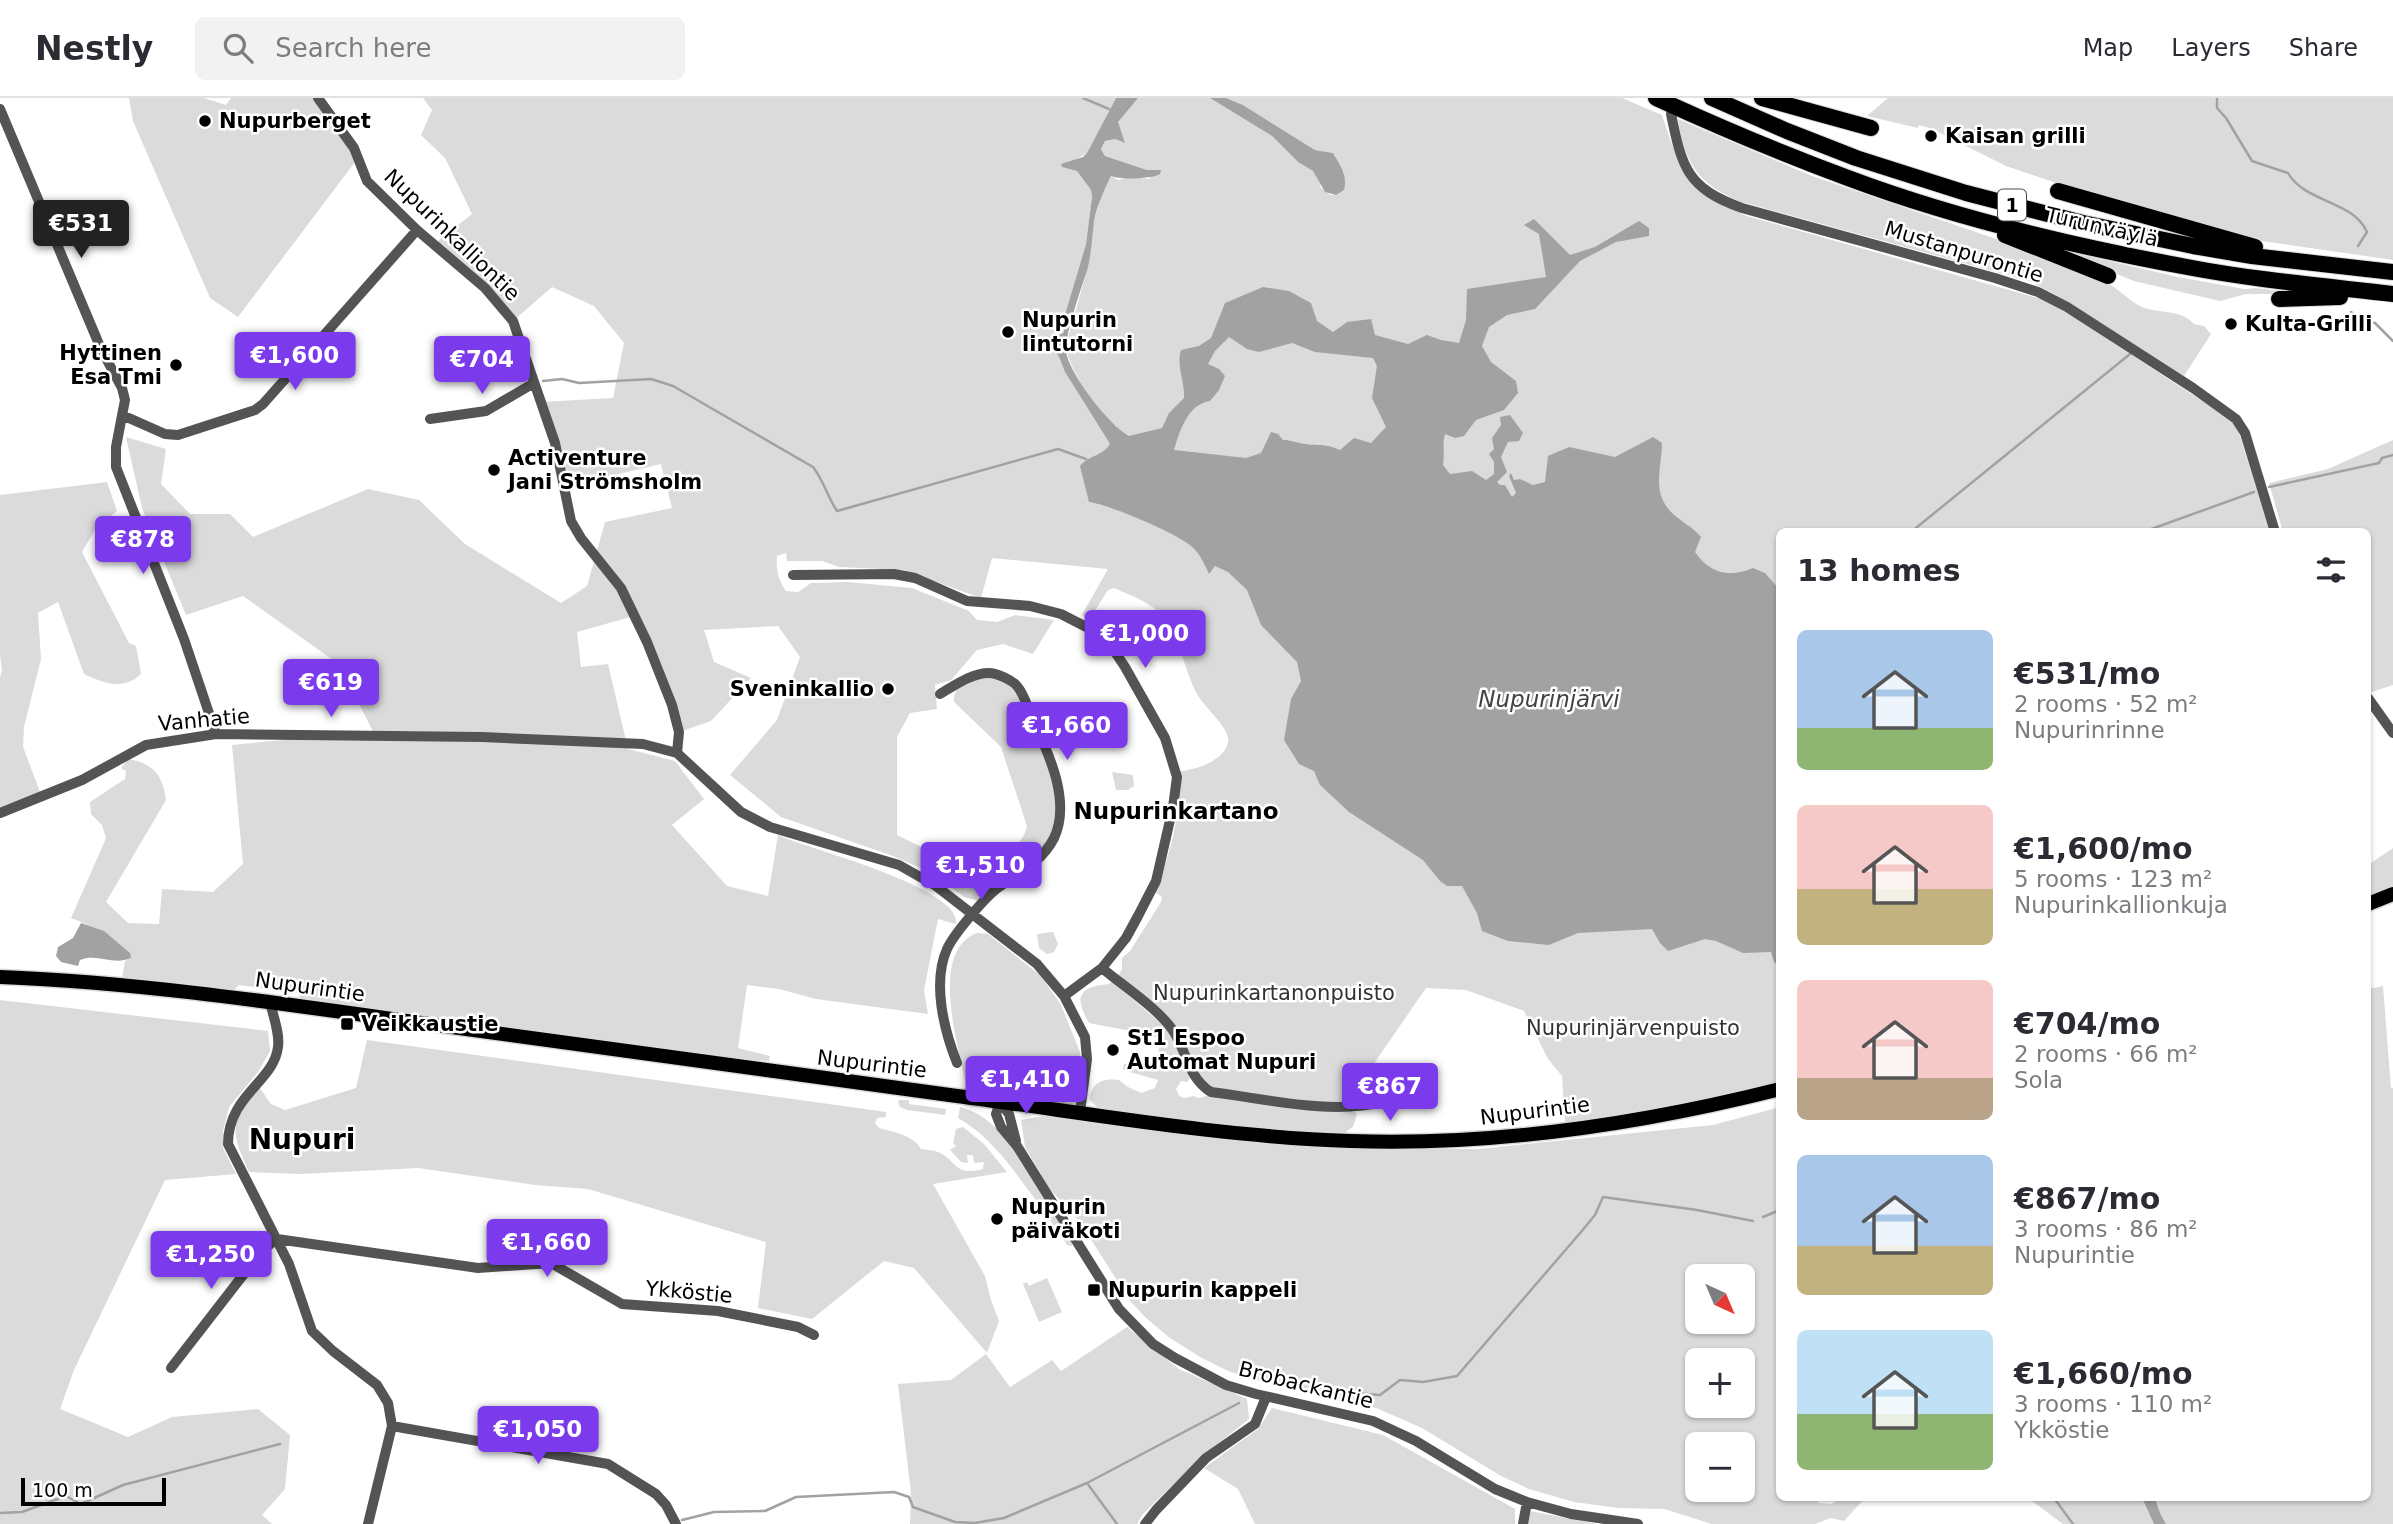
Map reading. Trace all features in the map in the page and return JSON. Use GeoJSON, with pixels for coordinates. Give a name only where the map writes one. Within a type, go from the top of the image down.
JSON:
{"type":"FeatureCollection","features":[{"type":"Feature","properties":{"kind":"highway","name":"Turunväylä"},"geometry":{"type":"LineString","coordinates":[[1657,98],[1849,179],[1938,208],[2077,244],[2187,267],[2252,278],[2393,295]]}},
{"type":"Feature","properties":{"kind":"highway","name":"Turunväylä"},"geometry":{"type":"LineString","coordinates":[[1712,98],[1856,158],[1966,193],[2083,223],[2193,246],[2393,272]]}},
{"type":"Feature","properties":{"kind":"highway"},"geometry":{"type":"LineString","coordinates":[[1762,98],[1871,128]]}},
{"type":"Feature","properties":{"kind":"highway"},"geometry":{"type":"LineString","coordinates":[[2058,191],[2325,265]]}},
{"type":"Feature","properties":{"kind":"highway"},"geometry":{"type":"LineString","coordinates":[[1938,208],[2108,276]]}},
{"type":"Feature","properties":{"kind":"highway"},"geometry":{"type":"LineString","coordinates":[[2279,299],[2393,295]]}},
{"type":"Feature","properties":{"kind":"main road"},"geometry":{"type":"LineString","coordinates":[[2371,903],[2393,894]]}},
{"type":"Feature","properties":{"kind":"main road","name":"Nupurintie"},"geometry":{"type":"LineString","coordinates":[[0,977],[69,980],[270,1002],[1190,1127],[1339,1140],[1474,1140],[1686,1112],[1776,1090]]}},
{"type":"Feature","properties":{"kind":"street","name":"Nupurinkalliontie"},"geometry":{"type":"LineString","coordinates":[[318,98],[354,148],[367,181],[417,230],[485,288],[502,306],[516,330],[555,443],[571,521],[581,538],[621,588],[647,642],[672,705],[679,732],[677,753]]}},
{"type":"Feature","properties":{"kind":"street"},"geometry":{"type":"LineString","coordinates":[[0,109],[102,349],[122,388],[125,400],[116,447],[116,467],[184,639],[216,734]]}},
{"type":"Feature","properties":{"kind":"street","name":"Mustanpurontie"},"geometry":{"type":"LineString","coordinates":[[1671,114],[1683,162],[1694,180],[1723,201],[2038,292],[2067,307],[2193,388],[2236,419],[2245,433],[2274,528]]}},
{"type":"Feature","properties":{"kind":"street"},"geometry":{"type":"LineString","coordinates":[[122,415],[164,434],[178,435],[256,410],[417,230]]}},
{"type":"Feature","properties":{"kind":"street"},"geometry":{"type":"LineString","coordinates":[[430,419],[486,411],[534,383]]}},
{"type":"Feature","properties":{"kind":"street"},"geometry":{"type":"LineString","coordinates":[[793,575],[894,574],[915,578],[967,601],[1030,606],[1061,614],[1081,623],[1109,643],[1125,667],[1165,738],[1177,777],[1167,842],[1156,881],[1126,938],[1102,968],[1064,996]]}},
{"type":"Feature","properties":{"kind":"street"},"geometry":{"type":"LineString","coordinates":[[940,694],[970,677],[989,673],[1016,684],[1039,730],[1059,797],[1059,822],[1054,838],[1046,849],[1036,862],[988,897],[947,950],[941,985],[944,1018],[957,1063]]}},
{"type":"Feature","properties":{"kind":"street"},"geometry":{"type":"LineString","coordinates":[[2371,702],[2393,733]]}},
{"type":"Feature","properties":{"kind":"street","name":"Vanhatie"},"geometry":{"type":"LineString","coordinates":[[0,813],[82,780],[146,745],[216,734],[482,737],[643,744],[677,753]]}},
{"type":"Feature","properties":{"kind":"street"},"geometry":{"type":"LineString","coordinates":[[677,753],[731,803],[756,820],[770,827],[899,865],[936,886],[1037,964],[1064,996],[1085,1037],[1085,1083],[1080,1112]]}},
{"type":"Feature","properties":{"kind":"street"},"geometry":{"type":"LineString","coordinates":[[1102,968],[1172,1029],[1194,1077],[1201,1086],[1211,1092],[1329,1107],[1363,1107],[1384,1102]]}},
{"type":"Feature","properties":{"kind":"street"},"geometry":{"type":"LineString","coordinates":[[270,1002],[278,1046],[264,1075],[240,1101],[228,1134],[228,1144],[289,1264],[313,1331],[322,1342],[367,1375],[384,1393],[388,1403],[392,1426],[368,1524]]}},
{"type":"Feature","properties":{"kind":"street","name":"Brobackantie"},"geometry":{"type":"LineString","coordinates":[[1000,1102],[996,1114],[1002,1127],[1017,1146],[1109,1293],[1135,1327],[1153,1343],[1226,1385],[1266,1397],[1373,1421],[1416,1441],[1495,1489],[1527,1502],[1571,1514],[1637,1524]]}},
{"type":"Feature","properties":{"kind":"street"},"geometry":{"type":"LineString","coordinates":[[171,1368],[254,1261],[277,1239]]}},
{"type":"Feature","properties":{"kind":"street","name":"Ykköstie"},"geometry":{"type":"LineString","coordinates":[[277,1239],[478,1268],[551,1264],[622,1304],[718,1311],[798,1327],[814,1335]]}},
{"type":"Feature","properties":{"kind":"street"},"geometry":{"type":"LineString","coordinates":[[1145,1524],[1206,1458],[1255,1424],[1266,1397]]}},
{"type":"Feature","properties":{"kind":"street"},"geometry":{"type":"LineString","coordinates":[[392,1426],[608,1464],[656,1494],[666,1505],[676,1524]]}},
{"type":"Feature","properties":{"kind":"street"},"geometry":{"type":"LineString","coordinates":[[1523,1524],[1527,1502]]}},
{"type":"Feature","properties":{"kind":"green space"},"geometry":{"type":"Polygon","coordinates":[[[129,98],[204,98],[226,105],[231,98],[318,98],[358,158],[238,317],[210,298],[133,121],[129,98]]]}},
{"type":"Feature","properties":{"kind":"green space"},"geometry":{"type":"Polygon","coordinates":[[[423,98],[1116,98],[1087,153],[1063,167],[1077,171],[1091,190],[1092,197],[1086,244],[1064,318],[1064,332],[1050,337],[1048,344],[1059,357],[1065,372],[1110,444],[1117,426],[1101,413],[1085,390],[1071,365],[1066,345],[1086,274],[1094,220],[1111,176],[1118,180],[1129,177],[1150,179],[1147,170],[1105,156],[1101,149],[1105,141],[1115,139],[1124,143],[1117,122],[1138,98],[1210,98],[1272,136],[1298,162],[1318,176],[1321,188],[1330,195],[1336,195],[1344,174],[1333,153],[1315,150],[1243,105],[1226,98],[1622,98],[1662,115],[1675,153],[1690,179],[1699,189],[1727,207],[1747,216],[2041,299],[2072,316],[2216,410],[2233,423],[2239,433],[2269,528],[1776,528],[1776,710],[1767,923],[1776,964],[1776,1083],[1699,1103],[1565,1124],[1562,1076],[1548,1059],[1524,1011],[1466,990],[1426,988],[1375,1062],[1378,1096],[1374,1101],[1333,1104],[1215,1089],[1200,1078],[1179,1032],[1118,975],[1122,970],[1122,958],[1130,951],[1161,902],[1162,897],[1155,892],[1174,833],[1179,772],[1200,766],[1221,755],[1228,737],[1197,694],[1170,626],[1154,609],[1142,600],[1114,588],[1108,590],[1089,620],[1082,615],[1108,569],[992,558],[981,598],[903,570],[839,567],[822,561],[787,561],[786,553],[777,556],[779,579],[786,591],[798,592],[811,583],[848,582],[912,588],[969,611],[977,620],[997,622],[1015,615],[1054,620],[1033,654],[1003,644],[977,650],[951,680],[935,685],[937,709],[910,713],[897,737],[897,835],[962,867],[992,859],[1018,844],[1027,826],[1001,747],[954,702],[954,697],[958,688],[965,683],[991,677],[1007,684],[1018,696],[1050,772],[1055,813],[1051,831],[1042,848],[1021,869],[980,901],[964,897],[932,873],[893,856],[781,817],[730,775],[777,720],[800,657],[778,626],[704,630],[714,662],[751,678],[711,721],[679,732],[634,616],[577,632],[581,667],[608,664],[628,749],[675,761],[704,799],[672,825],[727,886],[768,896],[778,835],[910,883],[935,896],[951,910],[956,924],[938,919],[924,990],[928,1014],[816,999],[779,989],[747,985],[738,1048],[770,1056],[769,1061],[704,1057],[406,1015],[300,998],[299,993],[239,985],[234,990],[122,978],[125,961],[131,958],[86,924],[71,918],[106,838],[102,825],[91,814],[90,802],[125,779],[126,771],[121,768],[128,759],[144,764],[155,772],[162,784],[166,800],[106,902],[128,923],[159,924],[162,889],[213,892],[243,864],[232,745],[304,738],[377,740],[340,665],[243,596],[186,615],[142,508],[126,437],[166,449],[161,484],[190,514],[230,514],[253,537],[368,489],[419,500],[465,544],[561,603],[587,586],[605,522],[672,508],[661,464],[564,487],[541,402],[613,398],[624,343],[594,306],[552,287],[513,321],[433,245],[472,214],[445,158],[421,135],[432,110],[423,98]]]}},
{"type":"Feature","properties":{"kind":"green space"},"geometry":{"type":"Polygon","coordinates":[[[1888,98],[2393,98],[2393,260],[2249,239],[2098,197],[2006,166],[1932,129],[1867,116],[1888,98]]]}},
{"type":"Feature","properties":{"kind":"green space"},"geometry":{"type":"Polygon","coordinates":[[[1678,119],[1812,176],[1999,240],[2105,282],[2142,307],[2183,316],[2194,324],[2204,326],[2211,334],[2184,376],[2056,295],[2029,281],[1738,201],[1713,187],[1695,170],[1684,148],[1678,119]]]}},
{"type":"Feature","properties":{"kind":"green space"},"geometry":{"type":"Polygon","coordinates":[[[2053,248],[2178,277],[2244,289],[2287,292],[2246,294],[2220,301],[2134,281],[2053,248]]]}},
{"type":"Feature","properties":{"kind":"green space"},"geometry":{"type":"Polygon","coordinates":[[[2393,440],[2393,685],[2371,692],[2371,528],[2282,528],[2269,483],[2328,469],[2393,440]]]}},
{"type":"Feature","properties":{"kind":"green space"},"geometry":{"type":"Polygon","coordinates":[[[107,482],[117,511],[96,528],[82,552],[129,643],[136,646],[141,674],[127,682],[113,684],[84,674],[58,602],[38,613],[41,659],[24,727],[23,747],[40,792],[0,807],[0,495],[107,482]]]}},
{"type":"Feature","properties":{"kind":"green space"},"geometry":{"type":"Polygon","coordinates":[[[1112,772],[1133,775],[1134,786],[1128,790],[1116,790],[1112,772]]]}},
{"type":"Feature","properties":{"kind":"green space"},"geometry":{"type":"Polygon","coordinates":[[[2393,848],[2393,888],[2371,898],[2371,863],[2393,848]]]}},
{"type":"Feature","properties":{"kind":"green space"},"geometry":{"type":"Polygon","coordinates":[[[1053,932],[1058,944],[1054,952],[1047,954],[1039,948],[1037,934],[1053,932]]]}},
{"type":"Feature","properties":{"kind":"green space"},"geometry":{"type":"Polygon","coordinates":[[[977,933],[988,934],[1041,976],[1061,1005],[1080,1052],[1080,1073],[1071,1078],[1056,1099],[966,1085],[953,1025],[950,979],[954,959],[962,943],[977,933]]]}},
{"type":"Feature","properties":{"kind":"green space"},"geometry":{"type":"Polygon","coordinates":[[[1112,982],[1169,1030],[1190,1078],[1187,1082],[1181,1081],[1176,1089],[1179,1096],[1199,1098],[1209,1095],[1353,1111],[1357,1114],[1353,1127],[1341,1135],[1289,1132],[1098,1108],[1090,1100],[1095,1085],[1099,1082],[1119,1080],[1141,1093],[1155,1088],[1158,1080],[1123,1070],[1124,1064],[1156,1061],[1161,1041],[1151,1035],[1089,1023],[1083,1012],[1080,1001],[1084,992],[1112,982]]]}},
{"type":"Feature","properties":{"kind":"green space"},"geometry":{"type":"Polygon","coordinates":[[[2383,986],[2393,1088],[2393,1524],[2166,1524],[2157,1501],[2371,1501],[2371,988],[2383,986]]]}},
{"type":"Feature","properties":{"kind":"green space"},"geometry":{"type":"Polygon","coordinates":[[[0,1000],[268,1031],[270,1051],[258,1072],[229,1107],[223,1131],[223,1148],[236,1174],[165,1180],[74,1370],[60,1409],[128,1437],[172,1417],[258,1409],[290,1435],[285,1489],[262,1515],[272,1524],[0,1524],[0,1000]]]}},
{"type":"Feature","properties":{"kind":"green space"},"geometry":{"type":"Polygon","coordinates":[[[367,1040],[886,1112],[886,1117],[877,1118],[875,1123],[879,1128],[908,1137],[921,1149],[938,1152],[966,1171],[983,1169],[984,1162],[974,1163],[973,1155],[967,1155],[968,1163],[961,1162],[950,1150],[956,1146],[953,1143],[956,1129],[963,1127],[984,1144],[1007,1172],[933,1184],[985,1276],[999,1321],[987,1353],[914,1268],[884,1261],[812,1319],[758,1308],[766,1242],[588,1189],[535,1185],[418,1168],[301,1174],[249,1172],[238,1146],[236,1127],[242,1110],[259,1087],[271,1104],[285,1110],[356,1088],[367,1040]]]}},
{"type":"Feature","properties":{"kind":"green space"},"geometry":{"type":"Polygon","coordinates":[[[899,1100],[946,1109],[945,1115],[907,1110],[900,1107],[899,1100]]]}},
{"type":"Feature","properties":{"kind":"green space"},"geometry":{"type":"Polygon","coordinates":[[[960,1107],[975,1113],[1001,1133],[1048,1204],[1046,1208],[1042,1208],[994,1147],[958,1118],[960,1107]]]}},
{"type":"Feature","properties":{"kind":"green space"},"geometry":{"type":"Polygon","coordinates":[[[1776,1108],[1776,1501],[1818,1501],[1831,1504],[1837,1501],[1862,1501],[1844,1521],[1831,1518],[1815,1524],[1712,1524],[1664,1509],[1619,1508],[1574,1502],[1529,1489],[1501,1476],[1422,1428],[1376,1408],[1228,1371],[1170,1338],[1131,1302],[1079,1221],[1049,1188],[1025,1147],[1021,1120],[1043,1116],[1259,1143],[1344,1149],[1478,1149],[1713,1125],[1776,1108]]]}},
{"type":"Feature","properties":{"kind":"green space"},"geometry":{"type":"Polygon","coordinates":[[[1053,1212],[1072,1246],[1067,1245],[1048,1217],[1053,1212]]]}},
{"type":"Feature","properties":{"kind":"green space"},"geometry":{"type":"Polygon","coordinates":[[[1047,1278],[1062,1312],[1039,1322],[1023,1284],[1027,1282],[1029,1286],[1047,1278]]]}},
{"type":"Feature","properties":{"kind":"green space"},"geometry":{"type":"Polygon","coordinates":[[[1127,1327],[1179,1369],[1247,1399],[1249,1419],[1202,1456],[1143,1514],[1137,1524],[910,1524],[911,1493],[898,1384],[951,1380],[986,1354],[1010,1387],[1052,1360],[1061,1371],[1127,1327]]]}},
{"type":"Feature","properties":{"kind":"green space"},"geometry":{"type":"Polygon","coordinates":[[[1272,1408],[1383,1435],[1515,1509],[1515,1524],[1255,1524],[1238,1489],[1204,1468],[1258,1429],[1272,1408]]]}},
{"type":"Feature","properties":{"kind":"green space"},"geometry":{"type":"Polygon","coordinates":[[[2032,1501],[2143,1501],[2154,1524],[2063,1524],[2032,1501]]]}},
{"type":"Feature","properties":{"kind":"green space"},"geometry":{"type":"Polygon","coordinates":[[[1530,1511],[1597,1524],[1527,1524],[1530,1511]]]}},
{"type":"Feature","properties":{"kind":"water","name":"Nupurinjärvi"},"geometry":{"type":"Polygon","coordinates":[[[1116,98],[1138,98],[1118,122],[1125,143],[1115,139],[1105,141],[1101,149],[1105,156],[1147,170],[1161,170],[1160,174],[1136,178],[1111,176],[1095,215],[1088,268],[1066,345],[1069,362],[1082,386],[1111,421],[1129,436],[1162,428],[1169,413],[1184,398],[1181,350],[1199,346],[1211,338],[1225,303],[1263,287],[1289,291],[1311,303],[1317,321],[1333,332],[1347,322],[1371,319],[1375,335],[1408,344],[1427,335],[1459,343],[1466,320],[1467,289],[1546,277],[1539,234],[1524,225],[1534,219],[1570,255],[1595,247],[1639,221],[1649,228],[1649,236],[1616,242],[1580,261],[1535,309],[1507,315],[1489,327],[1482,346],[1491,362],[1516,381],[1518,393],[1504,410],[1476,420],[1464,436],[1455,438],[1445,434],[1443,465],[1450,474],[1472,471],[1486,480],[1494,474],[1494,462],[1489,454],[1494,449],[1492,438],[1501,425],[1500,417],[1510,415],[1523,433],[1519,441],[1508,442],[1501,457],[1507,472],[1497,482],[1505,485],[1512,497],[1516,493],[1509,476],[1511,473],[1514,480],[1520,479],[1533,485],[1545,482],[1548,456],[1569,447],[1615,457],[1653,437],[1662,443],[1659,479],[1661,496],[1671,512],[1701,537],[1695,552],[1707,565],[1721,572],[1736,573],[1753,568],[1765,573],[1776,585],[1776,964],[1771,952],[1743,953],[1705,939],[1668,951],[1652,929],[1578,933],[1549,945],[1508,941],[1482,931],[1477,913],[1462,886],[1447,886],[1440,881],[1423,860],[1349,812],[1320,785],[1314,771],[1299,764],[1284,740],[1291,699],[1301,681],[1297,662],[1261,625],[1247,590],[1228,572],[1215,566],[1209,574],[1202,559],[1183,540],[1126,513],[1089,502],[1080,466],[1110,444],[1047,340],[1064,332],[1064,318],[1086,244],[1092,197],[1091,190],[1077,171],[1062,167],[1061,164],[1083,157],[1116,98]],[[1229,337],[1215,351],[1208,364],[1219,369],[1225,376],[1210,401],[1196,407],[1186,419],[1174,450],[1246,458],[1261,453],[1271,432],[1278,434],[1283,440],[1340,450],[1354,438],[1371,443],[1386,427],[1372,398],[1377,366],[1373,358],[1315,352],[1292,343],[1259,352],[1247,349],[1229,337]]]}},
{"type":"Feature","properties":{"kind":"water"},"geometry":{"type":"Polygon","coordinates":[[[1210,98],[1226,98],[1243,105],[1315,150],[1333,153],[1344,175],[1344,190],[1336,195],[1325,192],[1313,171],[1298,162],[1272,136],[1210,98]]]}},
{"type":"Feature","properties":{"kind":"water"},"geometry":{"type":"Polygon","coordinates":[[[81,923],[104,931],[130,953],[131,958],[118,961],[87,958],[80,960],[78,966],[61,962],[56,956],[58,947],[73,938],[81,923]]]}},
{"type":"Feature","properties":{"kind":"water"},"geometry":{"type":"Polygon","coordinates":[[[2143,1501],[2156,1501],[2166,1524],[2154,1524],[2143,1501]]]}},
{"type":"Feature","properties":{"kind":"waterway"},"geometry":{"type":"LineString","coordinates":[[1083,98],[1109,109]]}},
{"type":"Feature","properties":{"kind":"waterway"},"geometry":{"type":"LineString","coordinates":[[2217,98],[2217,108],[2252,161],[2288,173],[2306,190],[2351,214],[2367,232],[2358,246]]}},
{"type":"Feature","properties":{"kind":"waterway"},"geometry":{"type":"LineString","coordinates":[[2351,312],[2366,322],[2375,323],[2393,341]]}},
{"type":"Feature","properties":{"kind":"waterway"},"geometry":{"type":"LineString","coordinates":[[1916,528],[2130,354]]}},
{"type":"Feature","properties":{"kind":"waterway"},"geometry":{"type":"LineString","coordinates":[[543,381],[562,379],[579,383],[651,379],[673,386],[813,467],[837,511],[1058,449],[1086,459]]}},
{"type":"Feature","properties":{"kind":"waterway"},"geometry":{"type":"LineString","coordinates":[[2269,487],[2379,463],[2382,458],[2393,455]]}},
{"type":"Feature","properties":{"kind":"waterway"},"geometry":{"type":"LineString","coordinates":[[2154,528],[2254,492]]}},
{"type":"Feature","properties":{"kind":"waterway"},"geometry":{"type":"LineString","coordinates":[[1339,1392],[1380,1395],[1400,1380],[1423,1382],[1457,1376],[1595,1215],[1603,1197],[1753,1221]]}},
{"type":"Feature","properties":{"kind":"waterway"},"geometry":{"type":"LineString","coordinates":[[1763,1217],[1776,1212]]}},
{"type":"Feature","properties":{"kind":"waterway"},"geometry":{"type":"LineString","coordinates":[[682,1520],[714,1512],[765,1511],[796,1497],[894,1492],[909,1497],[913,1507],[955,1522],[975,1523],[1004,1518],[1087,1483],[1239,1403]]}},
{"type":"Feature","properties":{"kind":"waterway"},"geometry":{"type":"LineString","coordinates":[[0,1513],[22,1512],[66,1496],[81,1504],[123,1485],[280,1444]]}},
{"type":"Feature","properties":{"kind":"waterway"},"geometry":{"type":"LineString","coordinates":[[1087,1483],[1117,1524]]}},
{"type":"Feature","properties":{"kind":"waterway"},"geometry":{"type":"LineString","coordinates":[[2056,1501],[2073,1524]]}},
{"type":"Feature","properties":{"kind":"place","name":"Nupurberget"},"geometry":{"type":"Point","coordinates":[205,121]}},
{"type":"Feature","properties":{"kind":"place","name":"Kaisan grilli"},"geometry":{"type":"Point","coordinates":[1931,136]}},
{"type":"Feature","properties":{"kind":"place","name":"Kulta-Grilli"},"geometry":{"type":"Point","coordinates":[2231,324]}},
{"type":"Feature","properties":{"kind":"place","name":"Nupurin lintutorni"},"geometry":{"type":"Point","coordinates":[1008,332]}},
{"type":"Feature","properties":{"kind":"place","name":"Hyttinen Esa Tmi"},"geometry":{"type":"Point","coordinates":[176,365]}},
{"type":"Feature","properties":{"kind":"place","name":"Activenture Jani Strömsholm"},"geometry":{"type":"Point","coordinates":[494,470]}},
{"type":"Feature","properties":{"kind":"place","name":"Sveninkallio"},"geometry":{"type":"Point","coordinates":[888,689]}},
{"type":"Feature","properties":{"kind":"place","name":"Veikkaustie"},"geometry":{"type":"Point","coordinates":[347,1024]}},
{"type":"Feature","properties":{"kind":"place","name":"St1 Espoo Automat Nupuri"},"geometry":{"type":"Point","coordinates":[1113,1050]}},
{"type":"Feature","properties":{"kind":"place","name":"Nupurin päiväkoti"},"geometry":{"type":"Point","coordinates":[997,1219]}},
{"type":"Feature","properties":{"kind":"place","name":"Nupurin kappeli"},"geometry":{"type":"Point","coordinates":[1094,1290]}},
{"type":"Feature","properties":{"kind":"district","name":"Nupurinkartano"},"geometry":{"type":"Point","coordinates":[1176,811]}},
{"type":"Feature","properties":{"kind":"district","name":"Nupuri"},"geometry":{"type":"Point","coordinates":[302,1139]}},
{"type":"Feature","properties":{"kind":"park label","name":"Nupurinkartanonpuisto"},"geometry":{"type":"Point","coordinates":[1274,993]}},
{"type":"Feature","properties":{"kind":"park label","name":"Nupurinjärvenpuisto"},"geometry":{"type":"Point","coordinates":[1633,1028]}}]}
